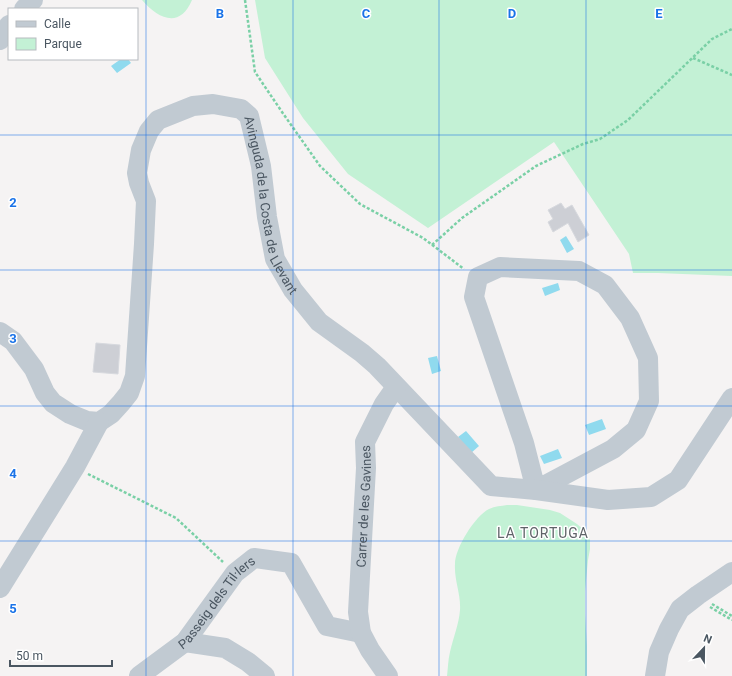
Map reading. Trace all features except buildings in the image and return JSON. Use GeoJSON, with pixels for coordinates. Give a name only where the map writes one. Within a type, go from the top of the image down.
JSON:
{"type":"FeatureCollection","features":[{"type":"Feature","properties":{"kind":"street"},"geometry":{"type":"LineString","coordinates":[[25,8],[33,0]]}},
{"type":"Feature","properties":{"kind":"street"},"geometry":{"type":"LineString","coordinates":[[0,40],[8,27]]}},
{"type":"Feature","properties":{"kind":"street","name":"Avinguda de la Costa de Llevant"},"geometry":{"type":"LineString","coordinates":[[99,422],[112,414],[121,403],[129,392],[135,376],[146,201],[137,173],[141,150],[149,131],[158,120],[193,106],[212,104],[241,109],[249,116],[262,166],[267,217],[275,259],[292,290],[319,322],[362,353],[377,366],[491,486],[536,490],[608,500],[651,496],[678,480],[732,398]]}},
{"type":"Feature","properties":{"kind":"street"},"geometry":{"type":"LineString","coordinates":[[500,267],[579,271],[605,285],[630,318],[648,358],[649,401],[636,430],[614,449],[536,490],[524,443],[474,297],[478,277],[500,267]]}},
{"type":"Feature","properties":{"kind":"street"},"geometry":{"type":"LineString","coordinates":[[0,332],[13,341],[34,369],[45,393],[53,403],[70,414],[87,421],[99,422],[75,467],[0,588]]}},
{"type":"Feature","properties":{"kind":"street","name":"Carrer de les Gavines"},"geometry":{"type":"LineString","coordinates":[[361,633],[358,612],[366,468],[365,442],[384,404],[396,387]]}},
{"type":"Feature","properties":{"kind":"street","name":"Passeig dels Til·lers"},"geometry":{"type":"LineString","coordinates":[[139,676],[185,642],[235,573],[254,558],[291,563],[327,626],[361,633]]}},
{"type":"Feature","properties":{"kind":"street"},"geometry":{"type":"LineString","coordinates":[[655,676],[659,652],[680,609],[732,572]]}},
{"type":"Feature","properties":{"kind":"street"},"geometry":{"type":"LineString","coordinates":[[361,633],[370,650],[388,676]]}},
{"type":"Feature","properties":{"kind":"street"},"geometry":{"type":"LineString","coordinates":[[185,642],[225,648],[248,662],[265,676]]}},
{"type":"Feature","properties":{"kind":"path"},"geometry":{"type":"LineString","coordinates":[[245,0],[255,72],[320,166],[360,204],[423,238],[461,267],[478,277]]}},
{"type":"Feature","properties":{"kind":"path"},"geometry":{"type":"LineString","coordinates":[[432,244],[462,218],[536,166],[583,144],[600,138],[628,120],[712,39],[732,29]]}},
{"type":"Feature","properties":{"kind":"path"},"geometry":{"type":"LineString","coordinates":[[693,58],[732,75]]}},
{"type":"Feature","properties":{"kind":"path"},"geometry":{"type":"LineString","coordinates":[[75,467],[176,518],[235,573]]}},
{"type":"Feature","properties":{"kind":"path"},"geometry":{"type":"LineString","coordinates":[[706,600],[732,616]]}},
{"type":"Feature","properties":{"kind":"path"},"geometry":{"type":"LineString","coordinates":[[704,604],[732,620]]}},
{"type":"Feature","properties":{"kind":"green space"},"geometry":{"type":"Polygon","coordinates":[[[142,0],[192,0],[187,9],[181,15],[175,18],[168,18],[155,12],[142,0]]]}},
{"type":"Feature","properties":{"kind":"green space"},"geometry":{"type":"Polygon","coordinates":[[[255,0],[732,0],[732,276],[633,273],[629,254],[554,142],[428,228],[348,174],[303,118],[265,58],[255,0]]]}},
{"type":"Feature","properties":{"kind":"green space"},"geometry":{"type":"Polygon","coordinates":[[[507,505],[517,505],[560,513],[585,531],[590,540],[585,591],[587,676],[447,676],[449,655],[460,610],[460,598],[455,570],[458,550],[472,525],[478,518],[489,509],[507,505]]]}},
{"type":"Feature","properties":{"kind":"water"},"geometry":{"type":"Polygon","coordinates":[[[120,60],[129,60],[131,63],[117,73],[111,66],[120,60]]]}},
{"type":"Feature","properties":{"kind":"water"},"geometry":{"type":"Polygon","coordinates":[[[566,236],[574,249],[567,253],[560,240],[566,236]]]}},
{"type":"Feature","properties":{"kind":"water"},"geometry":{"type":"Polygon","coordinates":[[[558,283],[560,290],[545,296],[542,288],[558,283]]]}},
{"type":"Feature","properties":{"kind":"water"},"geometry":{"type":"Polygon","coordinates":[[[437,356],[441,371],[432,374],[428,358],[437,356]]]}},
{"type":"Feature","properties":{"kind":"water"},"geometry":{"type":"Polygon","coordinates":[[[602,419],[606,429],[589,435],[585,425],[602,419]]]}},
{"type":"Feature","properties":{"kind":"water"},"geometry":{"type":"Polygon","coordinates":[[[466,431],[479,446],[471,453],[458,437],[466,431]]]}},
{"type":"Feature","properties":{"kind":"water"},"geometry":{"type":"Polygon","coordinates":[[[558,449],[562,458],[544,464],[540,456],[558,449]]]}},
{"type":"Feature","properties":{"kind":"district","name":"LA TORTUGA"},"geometry":{"type":"Point","coordinates":[543,533]}}]}
